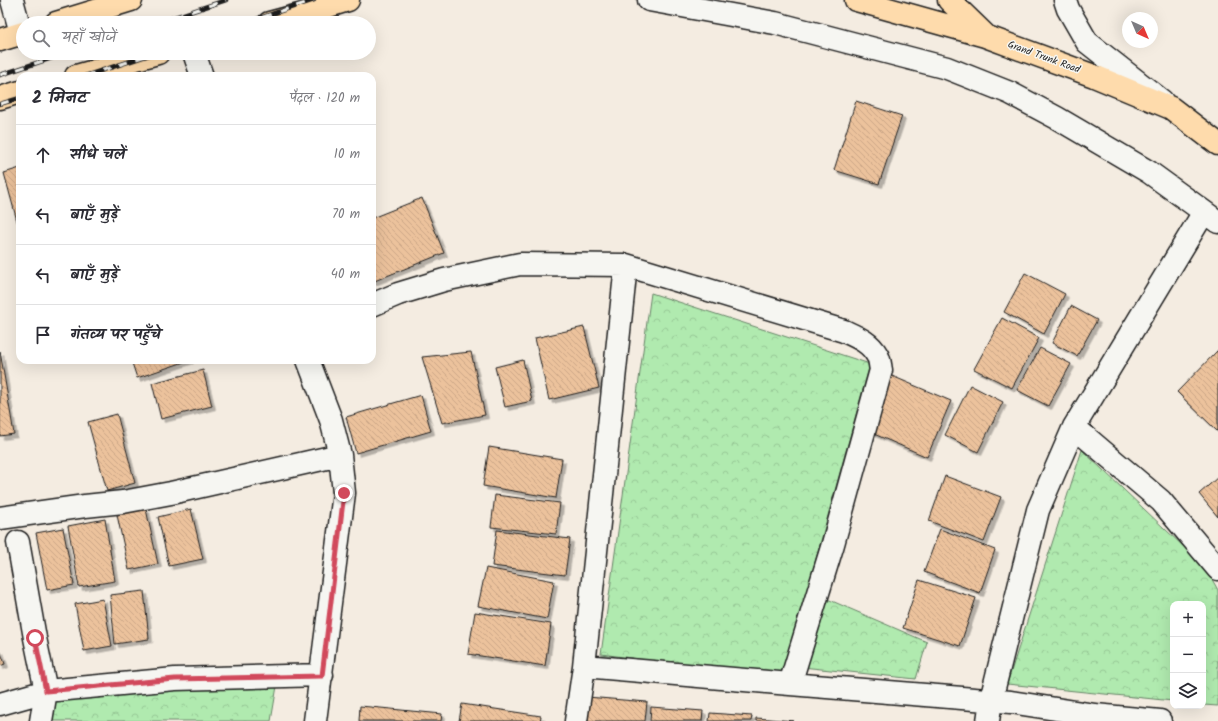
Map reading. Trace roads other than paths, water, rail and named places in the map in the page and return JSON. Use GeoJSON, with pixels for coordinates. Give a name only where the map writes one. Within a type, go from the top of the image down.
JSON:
{"type":"FeatureCollection","features":[{"type":"Feature","properties":{"kind":"highway"},"geometry":{"type":"LineString","coordinates":[[79,16],[131,0]]}},
{"type":"Feature","properties":{"kind":"highway"},"geometry":{"type":"LineString","coordinates":[[295,16],[348,0]]}},
{"type":"Feature","properties":{"kind":"highway","name":"Grand Trunk Road"},"geometry":{"type":"LineString","coordinates":[[856,0],[985,36],[1094,76],[1171,108],[1218,144]]}},
{"type":"Feature","properties":{"kind":"highway"},"geometry":{"type":"LineString","coordinates":[[949,0],[985,36]]}},
{"type":"Feature","properties":{"kind":"highway"},"geometry":{"type":"LineString","coordinates":[[0,40],[16,35]]}},
{"type":"Feature","properties":{"kind":"highway"},"geometry":{"type":"LineString","coordinates":[[90,72],[133,60]]}},
{"type":"Feature","properties":{"kind":"highway"},"geometry":{"type":"LineString","coordinates":[[0,98],[16,93]]}},
{"type":"Feature","properties":{"kind":"street"},"geometry":{"type":"LineString","coordinates":[[12,0],[17,16]]}},
{"type":"Feature","properties":{"kind":"street"},"geometry":{"type":"LineString","coordinates":[[649,0],[775,23],[947,68],[1010,93],[1057,118],[1149,172],[1211,217],[1074,427],[1038,510],[989,711]]}},
{"type":"Feature","properties":{"kind":"street"},"geometry":{"type":"LineString","coordinates":[[1065,0],[1068,9],[1087,42],[1171,108]]}},
{"type":"Feature","properties":{"kind":"street"},"geometry":{"type":"LineString","coordinates":[[196,60],[201,72]]}},
{"type":"Feature","properties":{"kind":"street"},"geometry":{"type":"LineString","coordinates":[[376,303],[398,294],[444,280],[520,264],[626,265],[844,331],[870,345],[878,356],[881,370],[833,544],[790,684]]}},
{"type":"Feature","properties":{"kind":"street"},"geometry":{"type":"LineString","coordinates":[[576,721],[584,666],[626,265]]}},
{"type":"Feature","properties":{"kind":"street"},"geometry":{"type":"LineString","coordinates":[[310,364],[331,420],[340,455],[344,493],[322,676],[315,721]]}},
{"type":"Feature","properties":{"kind":"street"},"geometry":{"type":"LineString","coordinates":[[1074,427],[1161,501],[1218,569]]}},
{"type":"Feature","properties":{"kind":"street"},"geometry":{"type":"LineString","coordinates":[[0,518],[123,502],[171,493],[340,455]]}},
{"type":"Feature","properties":{"kind":"street"},"geometry":{"type":"LineString","coordinates":[[18,542],[46,691],[41,721]]}},
{"type":"Feature","properties":{"kind":"street"},"geometry":{"type":"LineString","coordinates":[[584,666],[790,684],[989,711],[1011,702],[1095,715],[1160,721]]}},
{"type":"Feature","properties":{"kind":"street"},"geometry":{"type":"LineString","coordinates":[[0,704],[46,691],[175,679],[322,676]]}},
{"type":"Feature","properties":{"kind":"railway"},"geometry":{"type":"LineString","coordinates":[[178,16],[226,0]]}},
{"type":"Feature","properties":{"kind":"railway"},"geometry":{"type":"LineString","coordinates":[[266,16],[314,0]]}},
{"type":"Feature","properties":{"kind":"railway"},"geometry":{"type":"LineString","coordinates":[[0,75],[46,60]]}},
{"type":"Feature","properties":{"kind":"railway"},"geometry":{"type":"LineString","coordinates":[[97,72],[134,60]]}},
{"type":"Feature","properties":{"kind":"railway"},"geometry":{"type":"LineString","coordinates":[[0,104],[16,99]]}}]}
